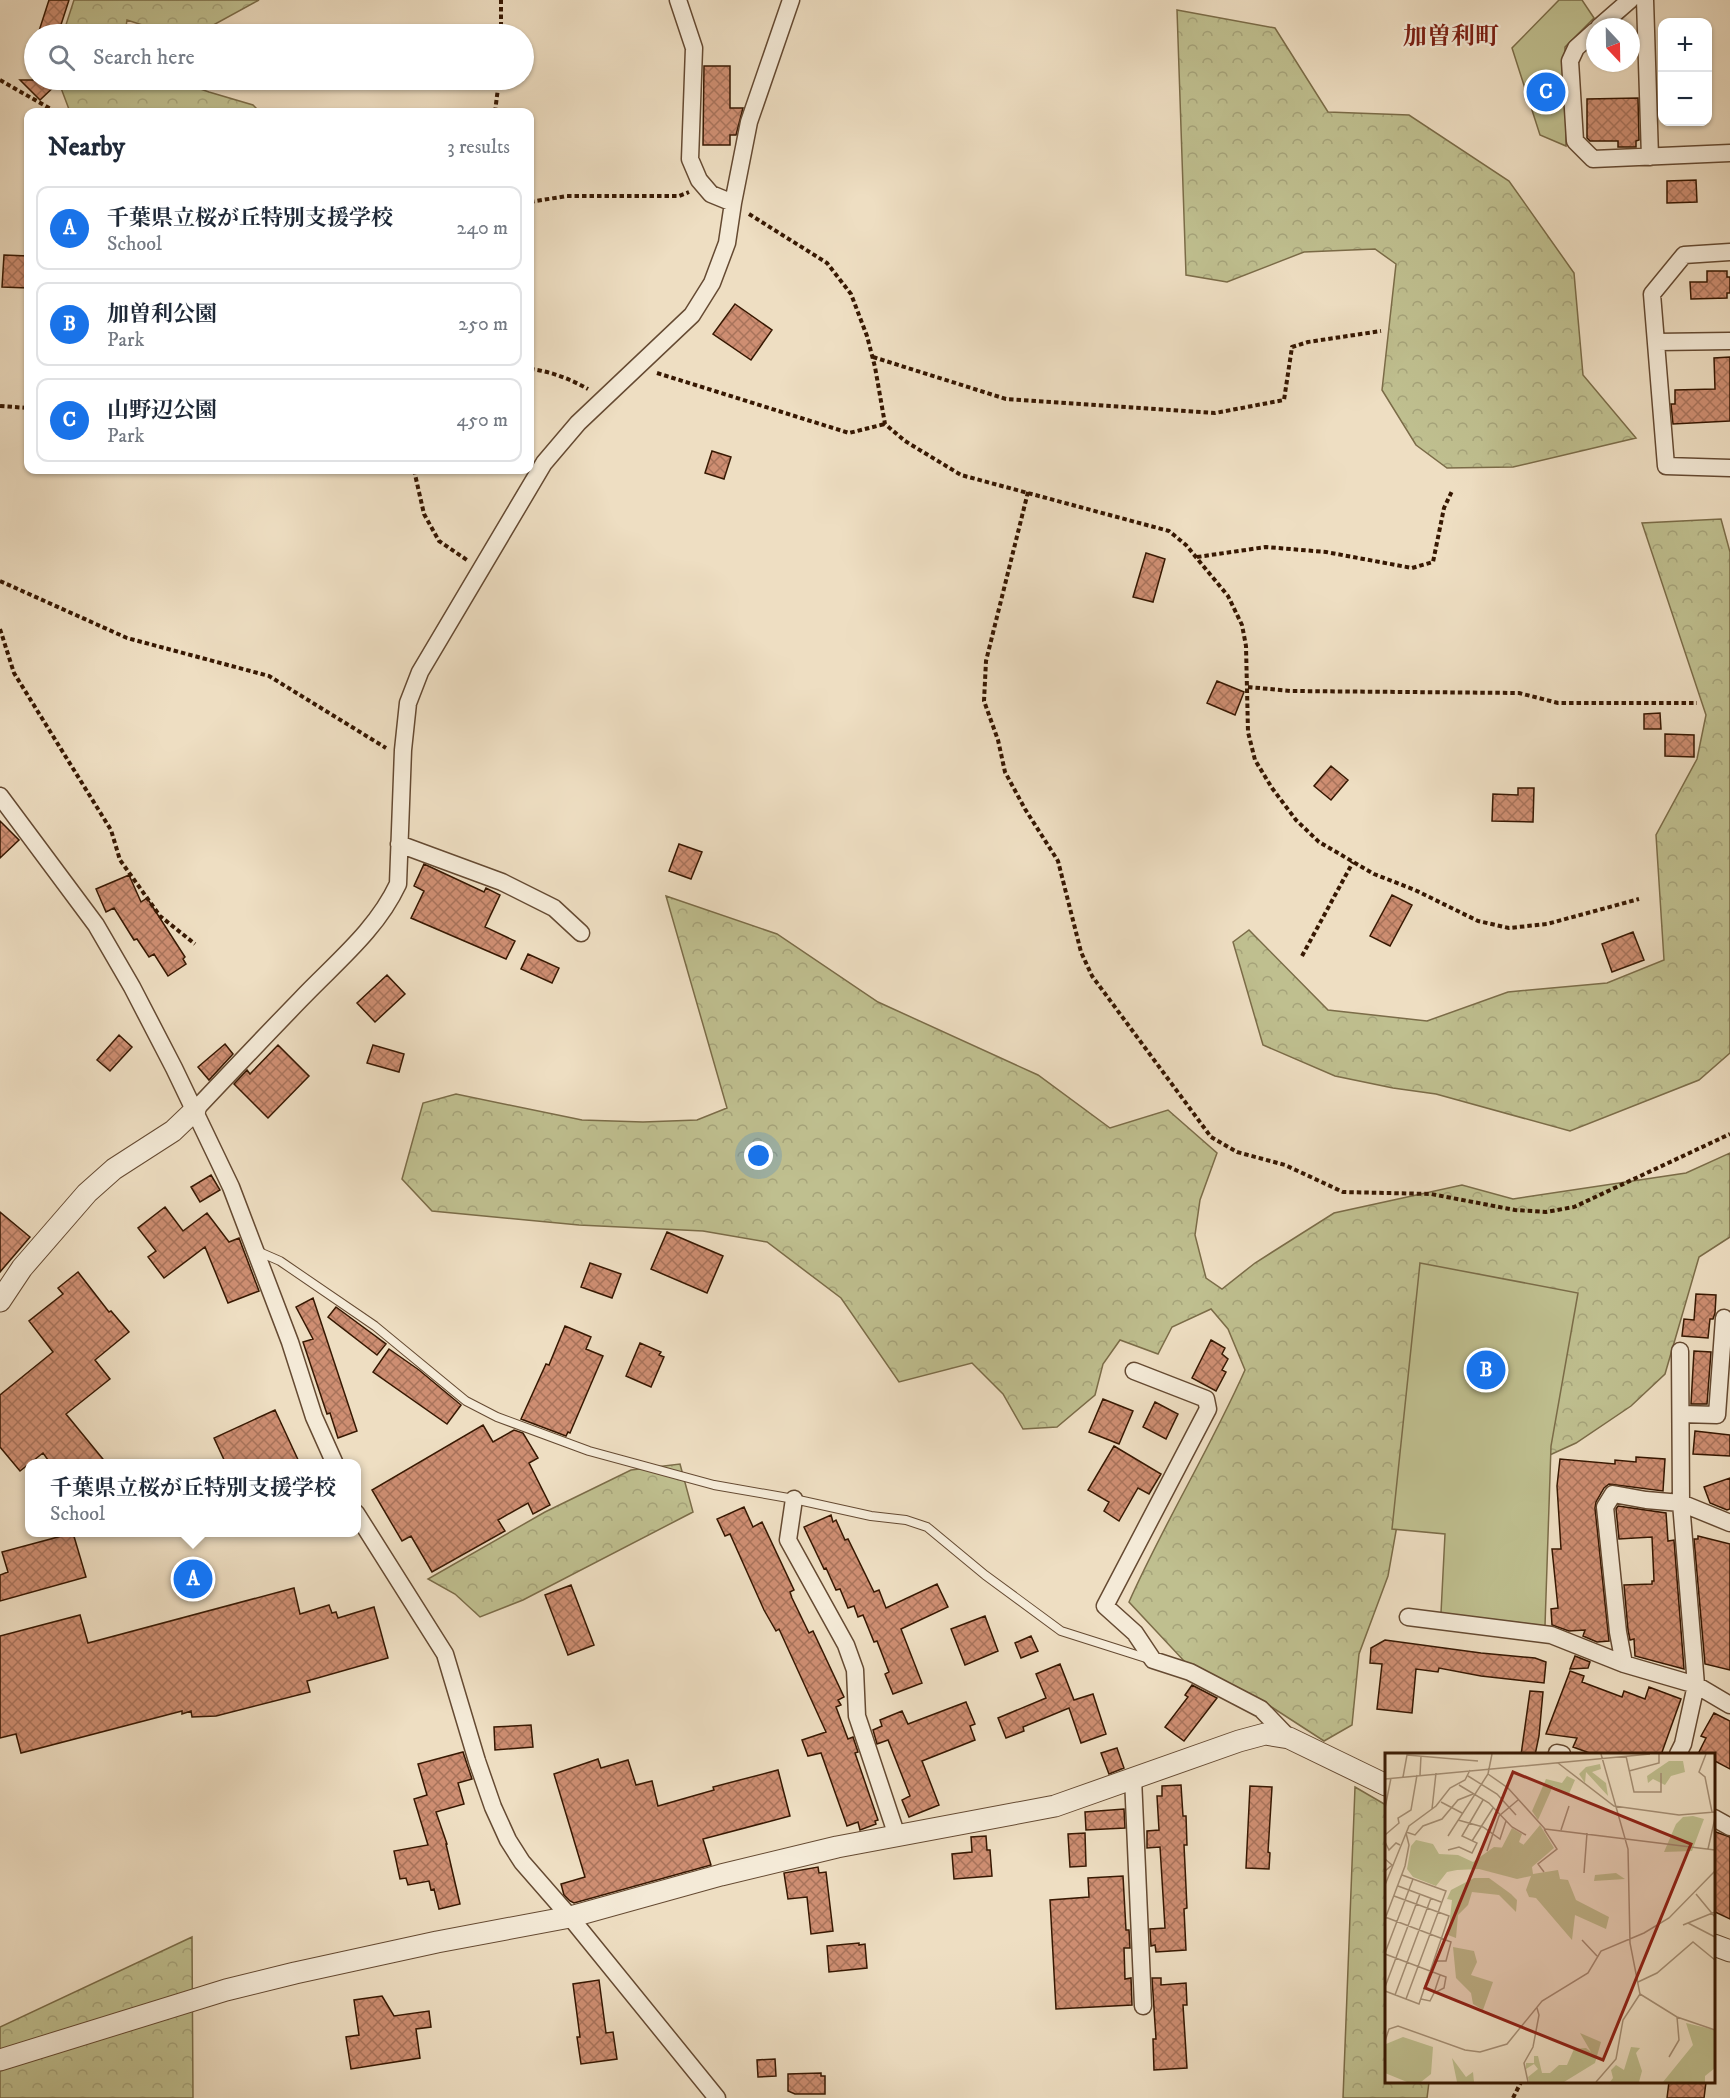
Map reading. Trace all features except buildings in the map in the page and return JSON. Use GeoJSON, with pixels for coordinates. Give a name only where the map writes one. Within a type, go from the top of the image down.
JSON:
{"type":"FeatureCollection","features":[{"type":"Feature","properties":{"kind":"street"},"geometry":{"type":"LineString","coordinates":[[678,0],[694,48],[690,159],[699,180],[711,194],[733,203]]}},
{"type":"Feature","properties":{"kind":"street"},"geometry":{"type":"LineString","coordinates":[[0,1301],[22,1268],[87,1193],[114,1168],[172,1131],[195,1110],[302,998],[350,952],[389,902],[398,884],[402,758],[408,703],[416,682],[544,463],[578,423],[692,315],[712,283],[727,243],[749,123],[791,0]]}},
{"type":"Feature","properties":{"kind":"street"},"geometry":{"type":"LineString","coordinates":[[1609,18],[1630,0]]}},
{"type":"Feature","properties":{"kind":"street"},"geometry":{"type":"LineString","coordinates":[[1645,0],[1650,157]]}},
{"type":"Feature","properties":{"kind":"street"},"geometry":{"type":"LineString","coordinates":[[1586,39],[1576,48],[1570,61],[1575,141],[1593,159],[1730,153]]}},
{"type":"Feature","properties":{"kind":"street"},"geometry":{"type":"LineString","coordinates":[[1730,252],[1684,255],[1652,294],[1666,466],[1730,468]]}},
{"type":"Feature","properties":{"kind":"street"},"geometry":{"type":"LineString","coordinates":[[1657,342],[1730,341]]}},
{"type":"Feature","properties":{"kind":"street"},"geometry":{"type":"LineString","coordinates":[[0,796],[96,925],[132,987],[195,1110],[231,1188],[290,1342],[314,1417],[333,1459]]}},
{"type":"Feature","properties":{"kind":"street"},"geometry":{"type":"LineString","coordinates":[[399,844],[512,887],[554,908],[581,933]]}},
{"type":"Feature","properties":{"kind":"street"},"geometry":{"type":"LineString","coordinates":[[1681,1414],[1717,1415],[1724,1317]]}},
{"type":"Feature","properties":{"kind":"street"},"geometry":{"type":"LineString","coordinates":[[1679,1753],[1696,1685],[1681,1503],[1680,1351]]}},
{"type":"Feature","properties":{"kind":"street"},"geometry":{"type":"LineString","coordinates":[[1134,1371],[1206,1399],[1208,1409],[1105,1606],[1135,1633],[1153,1660],[1190,1672],[1262,1708],[1289,1738]]}},
{"type":"Feature","properties":{"kind":"street"},"geometry":{"type":"LineString","coordinates":[[1624,1664],[1617,1632],[1605,1507],[1613,1494],[1681,1503],[1730,1523]]}},
{"type":"Feature","properties":{"kind":"street"},"geometry":{"type":"LineString","coordinates":[[794,1499],[788,1540],[846,1644],[855,1670],[857,1716],[897,1836]]}},
{"type":"Feature","properties":{"kind":"street"},"geometry":{"type":"LineString","coordinates":[[361,1519],[445,1654],[477,1761],[493,1807],[508,1840],[522,1862],[570,1917],[717,2098]]}},
{"type":"Feature","properties":{"kind":"street"},"geometry":{"type":"LineString","coordinates":[[1408,1617],[1551,1635],[1624,1664],[1696,1685],[1730,1705]]}},
{"type":"Feature","properties":{"kind":"street"},"geometry":{"type":"LineString","coordinates":[[0,2060],[226,1990],[437,1942],[570,1917],[732,1872],[837,1847],[1054,1806],[1265,1734],[1289,1738],[1385,1785]]}},
{"type":"Feature","properties":{"kind":"street"},"geometry":{"type":"LineString","coordinates":[[1133,1778],[1143,2006]]}},
{"type":"Feature","properties":{"kind":"street"},"geometry":{"type":"LineString","coordinates":[[1715,1819],[1730,1827]]}},
{"type":"Feature","properties":{"kind":"street"},"geometry":{"type":"LineString","coordinates":[[1715,1946],[1730,1952]]}},
{"type":"Feature","properties":{"kind":"lane"},"geometry":{"type":"LineString","coordinates":[[254,1250],[280,1261],[375,1326],[466,1401],[497,1417],[589,1451],[714,1485],[871,1516],[906,1520],[927,1527],[985,1575],[1061,1631],[1153,1660]]}},
{"type":"Feature","properties":{"kind":"path"},"geometry":{"type":"LineString","coordinates":[[501,0],[501,24]]}},
{"type":"Feature","properties":{"kind":"path"},"geometry":{"type":"LineString","coordinates":[[0,80],[49,108]]}},
{"type":"Feature","properties":{"kind":"path"},"geometry":{"type":"LineString","coordinates":[[496,108],[498,90]]}},
{"type":"Feature","properties":{"kind":"path"},"geometry":{"type":"LineString","coordinates":[[534,201],[567,196],[679,196],[704,186]]}},
{"type":"Feature","properties":{"kind":"path"},"geometry":{"type":"LineString","coordinates":[[733,203],[827,263],[851,294],[872,357],[885,424],[905,441],[961,475],[1169,531],[1186,545],[1228,596],[1242,625],[1246,646],[1248,732],[1255,760],[1296,820],[1319,842],[1374,874],[1415,890],[1478,921],[1509,928],[1547,924],[1639,899]]}},
{"type":"Feature","properties":{"kind":"path"},"geometry":{"type":"LineString","coordinates":[[872,357],[1006,399],[1215,413],[1284,400],[1292,347],[1308,342],[1381,332]]}},
{"type":"Feature","properties":{"kind":"path"},"geometry":{"type":"LineString","coordinates":[[638,367],[849,433],[885,424]]}},
{"type":"Feature","properties":{"kind":"path"},"geometry":{"type":"LineString","coordinates":[[534,369],[576,382],[603,399]]}},
{"type":"Feature","properties":{"kind":"path"},"geometry":{"type":"LineString","coordinates":[[0,406],[24,408]]}},
{"type":"Feature","properties":{"kind":"path"},"geometry":{"type":"LineString","coordinates":[[415,474],[424,514],[439,541],[480,570]]}},
{"type":"Feature","properties":{"kind":"path"},"geometry":{"type":"LineString","coordinates":[[1196,557],[1266,547],[1326,552],[1412,568],[1432,562],[1444,508],[1452,491]]}},
{"type":"Feature","properties":{"kind":"path"},"geometry":{"type":"LineString","coordinates":[[1028,492],[986,661],[984,700],[998,740],[1005,772],[1058,861],[1081,952],[1092,976],[1211,1137],[1237,1152],[1285,1165],[1343,1192],[1431,1194],[1515,1210],[1546,1212],[1574,1207],[1730,1134]]}},
{"type":"Feature","properties":{"kind":"path"},"geometry":{"type":"LineString","coordinates":[[0,581],[127,638],[269,676],[402,758]]}},
{"type":"Feature","properties":{"kind":"path"},"geometry":{"type":"LineString","coordinates":[[0,630],[14,673],[111,830],[120,860],[160,916],[195,944]]}},
{"type":"Feature","properties":{"kind":"path"},"geometry":{"type":"LineString","coordinates":[[1248,687],[1291,691],[1519,693],[1558,703],[1697,703]]}},
{"type":"Feature","properties":{"kind":"path"},"geometry":{"type":"LineString","coordinates":[[1302,956],[1353,862]]}},
{"type":"Feature","properties":{"kind":"path"},"geometry":{"type":"LineString","coordinates":[[1513,2098],[1520,2083]]}},
{"type":"Feature","properties":{"kind":"green space"},"geometry":{"type":"Polygon","coordinates":[[[74,0],[259,0],[215,24],[139,24],[127,20],[126,24],[66,24],[74,0]]]}},
{"type":"Feature","properties":{"kind":"green space"},"geometry":{"type":"Polygon","coordinates":[[[1559,0],[1582,0],[1594,18],[1586,18],[1586,26],[1565,47],[1566,146],[1540,135],[1512,48],[1559,0]]]}},
{"type":"Feature","properties":{"kind":"green space"},"geometry":{"type":"Polygon","coordinates":[[[1177,10],[1275,28],[1328,112],[1409,115],[1509,181],[1574,273],[1583,375],[1636,438],[1513,467],[1447,468],[1416,445],[1382,390],[1396,264],[1375,249],[1304,252],[1227,282],[1186,275],[1177,10]]]}},
{"type":"Feature","properties":{"kind":"green space"},"geometry":{"type":"Polygon","coordinates":[[[62,90],[203,90],[253,105],[256,108],[68,108],[62,90]]]}},
{"type":"Feature","properties":{"kind":"green space"},"geometry":{"type":"Polygon","coordinates":[[[1721,519],[1730,552],[1730,1053],[1699,1080],[1570,1131],[1436,1094],[1335,1076],[1263,1045],[1233,942],[1249,930],[1328,1010],[1427,1021],[1508,992],[1607,983],[1664,960],[1656,835],[1697,759],[1706,715],[1642,523],[1721,519]]]}},
{"type":"Feature","properties":{"kind":"green space"},"geometry":{"type":"Polygon","coordinates":[[[666,896],[777,934],[878,1002],[1038,1075],[1110,1128],[1168,1110],[1217,1153],[1200,1200],[1195,1235],[1206,1278],[1222,1289],[1255,1263],[1334,1213],[1462,1185],[1513,1199],[1686,1173],[1730,1153],[1730,1237],[1699,1257],[1665,1374],[1631,1406],[1576,1443],[1541,1459],[1406,1475],[1388,1576],[1359,1654],[1352,1725],[1324,1741],[1270,1706],[1185,1662],[1129,1602],[1245,1370],[1228,1329],[1211,1309],[1172,1327],[1158,1354],[1120,1340],[1103,1364],[1095,1395],[1057,1427],[1023,1429],[1003,1394],[972,1363],[899,1382],[841,1298],[767,1242],[703,1231],[579,1225],[432,1211],[402,1179],[423,1103],[456,1094],[582,1120],[643,1122],[697,1120],[727,1108],[666,896]]]}},
{"type":"Feature","properties":{"kind":"green space"},"geometry":{"type":"Polygon","coordinates":[[[1420,1263],[1578,1293],[1551,1446],[1545,1626],[1441,1613],[1445,1534],[1392,1529],[1420,1263]]]}},
{"type":"Feature","properties":{"kind":"green space"},"geometry":{"type":"Polygon","coordinates":[[[680,1464],[693,1512],[523,1600],[480,1617],[455,1594],[428,1579],[545,1512],[631,1470],[680,1464]]]}},
{"type":"Feature","properties":{"kind":"green space"},"geometry":{"type":"Polygon","coordinates":[[[1355,1787],[1385,1804],[1385,2083],[1429,2083],[1427,2098],[1343,2098],[1355,1787]]]}},
{"type":"Feature","properties":{"kind":"green space"},"geometry":{"type":"Polygon","coordinates":[[[192,1937],[193,2098],[0,2098],[0,2027],[192,1937]]]}},
{"type":"Feature","properties":{"kind":"place","name":"山野辺公園"},"geometry":{"type":"Point","coordinates":[1546,92]}},
{"type":"Feature","properties":{"kind":"place","name":"加曽利公園"},"geometry":{"type":"Point","coordinates":[1486,1370]}},
{"type":"Feature","properties":{"kind":"place","name":"千葉県立桜が丘特別支援学校"},"geometry":{"type":"Point","coordinates":[193,1579]}},
{"type":"Feature","properties":{"kind":"district","name":"加曽利町"},"geometry":{"type":"Point","coordinates":[1451,36]}}]}
